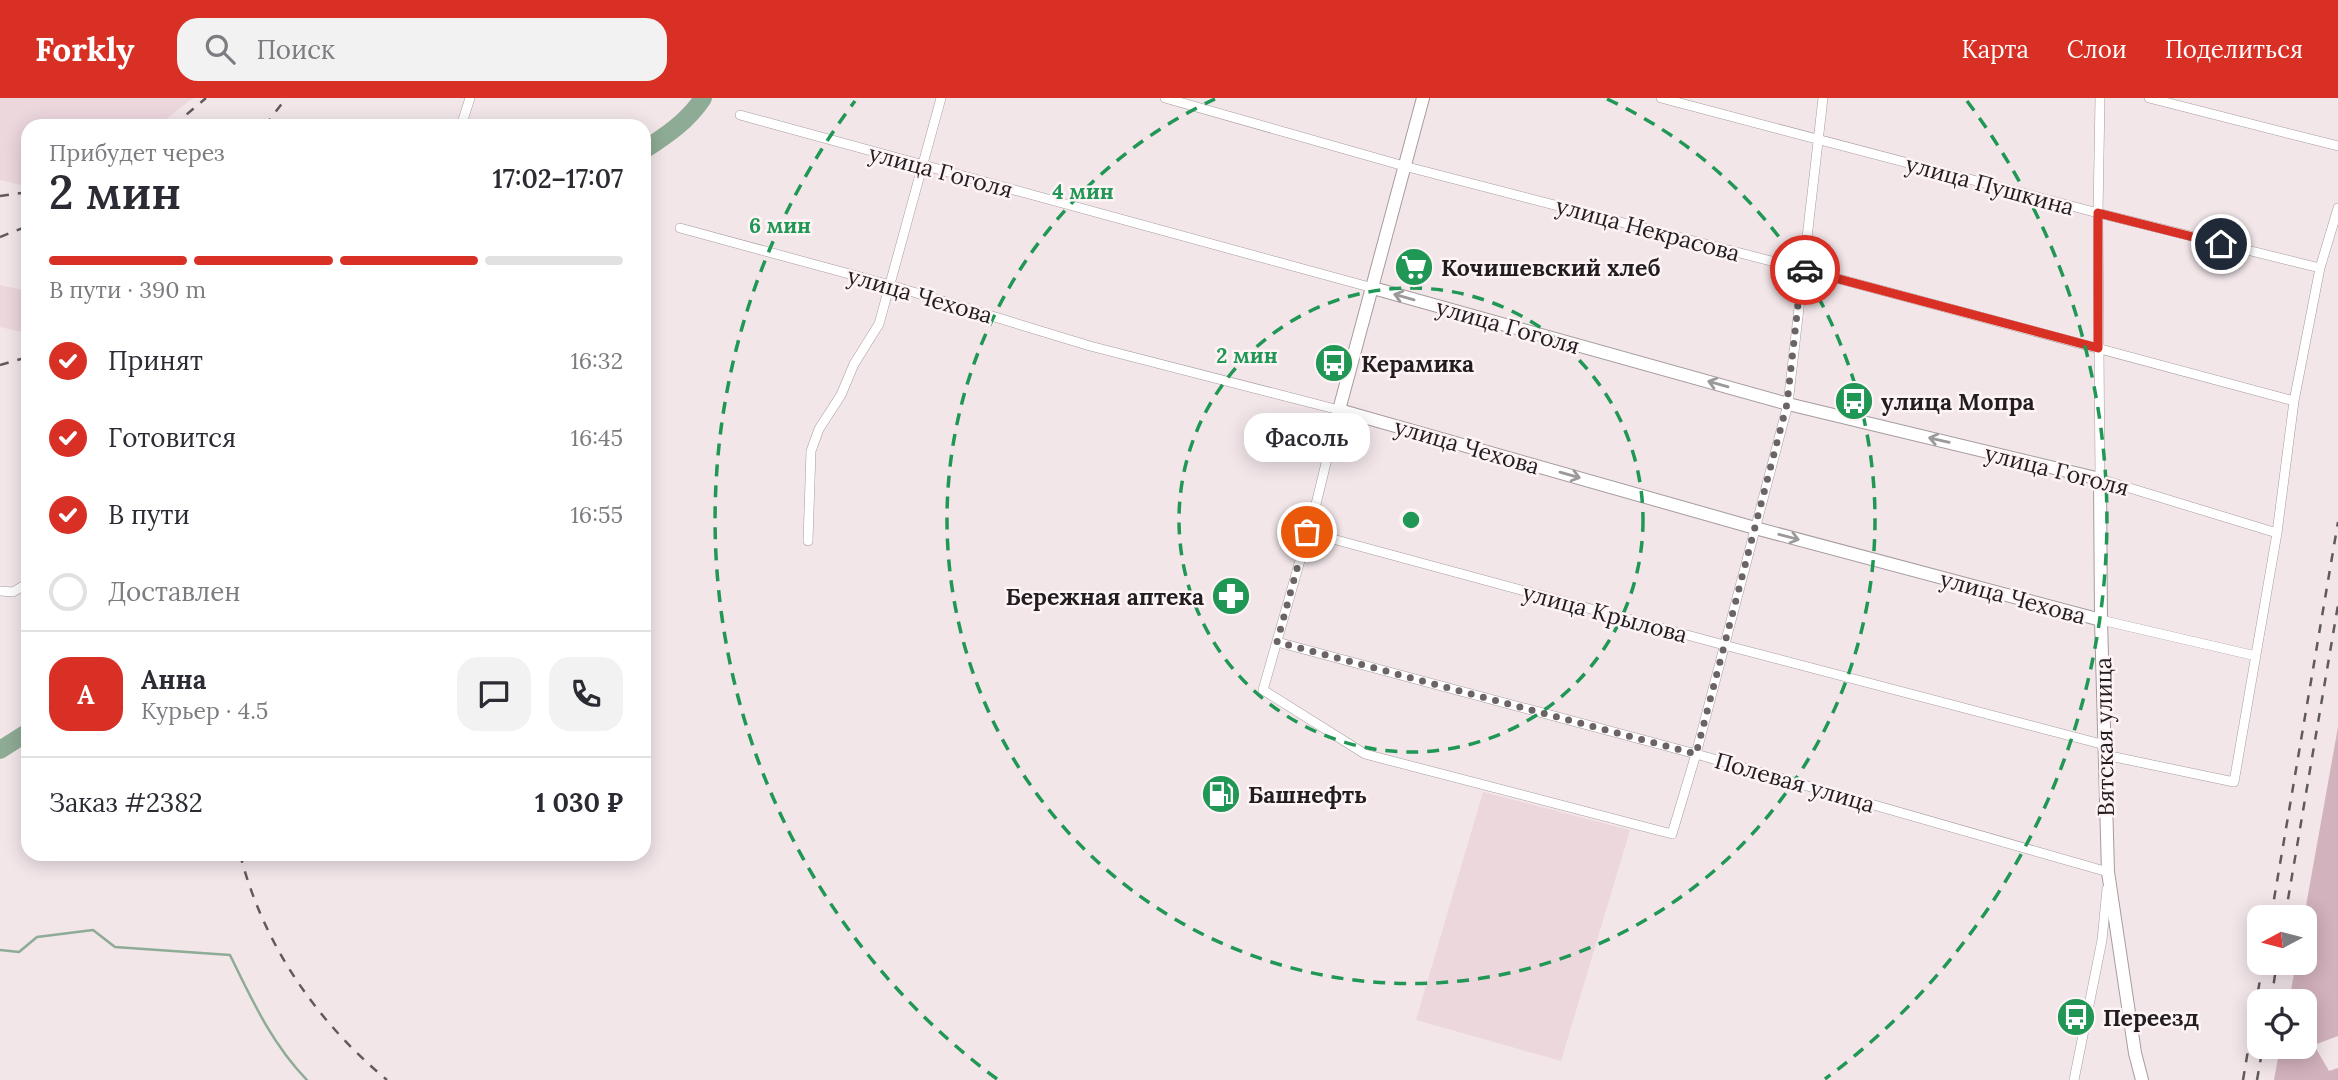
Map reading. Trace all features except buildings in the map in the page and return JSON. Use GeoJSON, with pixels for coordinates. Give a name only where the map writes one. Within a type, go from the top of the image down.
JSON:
{"type":"FeatureCollection","features":[{"type":"Feature","properties":{"kind":"main road"},"geometry":{"type":"LineString","coordinates":[[1339,410],[1423,98]]}},
{"type":"Feature","properties":{"kind":"main road","name":"улица Гоголя"},"geometry":{"type":"LineString","coordinates":[[1373,288],[1787,404],[2100,479]]}},
{"type":"Feature","properties":{"kind":"main road","name":"улица Чехова"},"geometry":{"type":"LineString","coordinates":[[1339,410],[1755,528],[2101,620]]}},
{"type":"Feature","properties":{"kind":"main road","name":"Вятская улица"},"geometry":{"type":"LineString","coordinates":[[2100,479],[2108,872],[2135,1053],[2142,1080]]}},
{"type":"Feature","properties":{"kind":"street"},"geometry":{"type":"LineString","coordinates":[[463,119],[470,98]]}},
{"type":"Feature","properties":{"kind":"street"},"geometry":{"type":"LineString","coordinates":[[808,541],[811,451],[819,429],[841,394],[854,363],[879,324],[941,98]]}},
{"type":"Feature","properties":{"kind":"street","name":"улица Некрасова"},"geometry":{"type":"LineString","coordinates":[[1165,98],[1404,166],[2294,401]]}},
{"type":"Feature","properties":{"kind":"street","name":"улица Пушкина"},"geometry":{"type":"LineString","coordinates":[[1661,98],[2098,213],[2320,268]]}},
{"type":"Feature","properties":{"kind":"street"},"geometry":{"type":"LineString","coordinates":[[1339,410],[1263,690],[1365,754],[1672,834],[1696,754],[1787,404],[1823,98]]}},
{"type":"Feature","properties":{"kind":"street","name":"Вятская улица"},"geometry":{"type":"LineString","coordinates":[[2100,98],[2100,479]]}},
{"type":"Feature","properties":{"kind":"street"},"geometry":{"type":"LineString","coordinates":[[2149,98],[2338,146]]}},
{"type":"Feature","properties":{"kind":"street","name":"улица Гоголя"},"geometry":{"type":"LineString","coordinates":[[740,115],[1373,288]]}},
{"type":"Feature","properties":{"kind":"street"},"geometry":{"type":"LineString","coordinates":[[2256,656],[2277,533],[2294,401],[2320,268],[2338,208]]}},
{"type":"Feature","properties":{"kind":"street","name":"улица Чехова"},"geometry":{"type":"LineString","coordinates":[[680,228],[890,285],[1090,346],[1339,410]]}},
{"type":"Feature","properties":{"kind":"street","name":"улица Гоголя"},"geometry":{"type":"LineString","coordinates":[[2100,479],[2277,533]]}},
{"type":"Feature","properties":{"kind":"street","name":"улица Крылова"},"geometry":{"type":"LineString","coordinates":[[1307,532],[2105,750],[2234,782],[2256,656]]}},
{"type":"Feature","properties":{"kind":"street"},"geometry":{"type":"LineString","coordinates":[[0,591],[13,592],[21,587]]}},
{"type":"Feature","properties":{"kind":"street","name":"улица Чехова"},"geometry":{"type":"LineString","coordinates":[[2101,620],[2256,656]]}},
{"type":"Feature","properties":{"kind":"street","name":"Полевая улица"},"geometry":{"type":"LineString","coordinates":[[1277,642],[1696,754],[2108,872]]}},
{"type":"Feature","properties":{"kind":"street"},"geometry":{"type":"LineString","coordinates":[[2074,1080],[2102,940],[2108,872]]}},
{"type":"Feature","properties":{"kind":"shaded area"},"geometry":{"type":"Polygon","coordinates":[[[0,98],[193,98],[166,119],[21,119],[21,185],[0,180],[0,98]]]}},
{"type":"Feature","properties":{"kind":"shaded area"},"geometry":{"type":"Polygon","coordinates":[[[0,285],[21,290],[21,332],[0,327],[0,285]]]}},
{"type":"Feature","properties":{"kind":"shaded area"},"geometry":{"type":"Polygon","coordinates":[[[2338,727],[2338,1036],[2317,1044],[2317,989],[2291,989],[2294,975],[2317,975],[2317,905],[2306,905],[2338,727]]]}},
{"type":"Feature","properties":{"kind":"shaded area"},"geometry":{"type":"Polygon","coordinates":[[[1483,792],[1630,830],[1561,1061],[1416,1020],[1483,792]]]}},
{"type":"Feature","properties":{"kind":"shaded area"},"geometry":{"type":"Polygon","coordinates":[[[2317,1050],[2329,1071],[2338,1068],[2338,1080],[2274,1080],[2278,1059],[2317,1059],[2317,1050]]]}},
{"type":"Feature","properties":{"kind":"waterway"},"geometry":{"type":"LineString","coordinates":[[651,145],[684,121],[703,98]]}},
{"type":"Feature","properties":{"kind":"waterway"},"geometry":{"type":"LineString","coordinates":[[0,750],[21,737]]}},
{"type":"Feature","properties":{"kind":"waterway"},"geometry":{"type":"LineString","coordinates":[[0,950],[19,952],[37,937],[93,930],[115,947],[230,955],[273,1036],[307,1080]]}},
{"type":"Feature","properties":{"kind":"railway"},"geometry":{"type":"LineString","coordinates":[[181,119],[206,98]]}},
{"type":"Feature","properties":{"kind":"railway"},"geometry":{"type":"LineString","coordinates":[[270,119],[286,98]]}},
{"type":"Feature","properties":{"kind":"railway"},"geometry":{"type":"LineString","coordinates":[[0,196],[21,193]]}},
{"type":"Feature","properties":{"kind":"railway"},"geometry":{"type":"LineString","coordinates":[[0,237],[21,229]]}},
{"type":"Feature","properties":{"kind":"railway"},"geometry":{"type":"LineString","coordinates":[[0,365],[21,359]]}},
{"type":"Feature","properties":{"kind":"railway"},"geometry":{"type":"LineString","coordinates":[[2273,905],[2338,522]]}},
{"type":"Feature","properties":{"kind":"railway"},"geometry":{"type":"LineString","coordinates":[[2287,905],[2338,605]]}},
{"type":"Feature","properties":{"kind":"railway"},"geometry":{"type":"LineString","coordinates":[[242,861],[263,919],[296,979],[337,1032],[387,1080]]}},
{"type":"Feature","properties":{"kind":"railway"},"geometry":{"type":"LineString","coordinates":[[2243,1080],[2261,975]]}},
{"type":"Feature","properties":{"kind":"railway"},"geometry":{"type":"LineString","coordinates":[[2273,989],[2275,975]]}},
{"type":"Feature","properties":{"kind":"railway"},"geometry":{"type":"LineString","coordinates":[[2257,1080],[2261,1059]]}},
{"type":"Feature","properties":{"kind":"way so far"},"geometry":{"type":"LineString","coordinates":[[1307,532],[1277,642],[1696,754],[1787,404],[1802,269],[1805,270]]}},
{"type":"Feature","properties":{"kind":"place","name":"Кочишевский хлеб"},"geometry":{"type":"Point","coordinates":[1414,267]}},
{"type":"Feature","properties":{"kind":"place","name":"Керамика"},"geometry":{"type":"Point","coordinates":[1334,363]}},
{"type":"Feature","properties":{"kind":"place","name":"улица Мопра"},"geometry":{"type":"Point","coordinates":[1854,401]}},
{"type":"Feature","properties":{"kind":"place","name":"Фасоль"},"geometry":{"type":"Point","coordinates":[1307,532]}},
{"type":"Feature","properties":{"kind":"place","name":"Бережная аптека"},"geometry":{"type":"Point","coordinates":[1231,596]}},
{"type":"Feature","properties":{"kind":"place","name":"Башнефть"},"geometry":{"type":"Point","coordinates":[1221,794]}},
{"type":"Feature","properties":{"kind":"place","name":"Переезд"},"geometry":{"type":"Point","coordinates":[2076,1017]}},
{"type":"Feature","properties":{"kind":"route"},"geometry":{"type":"LineString","coordinates":[[1805,270],[2098,348],[2098,213],[2221,244]]}}]}
